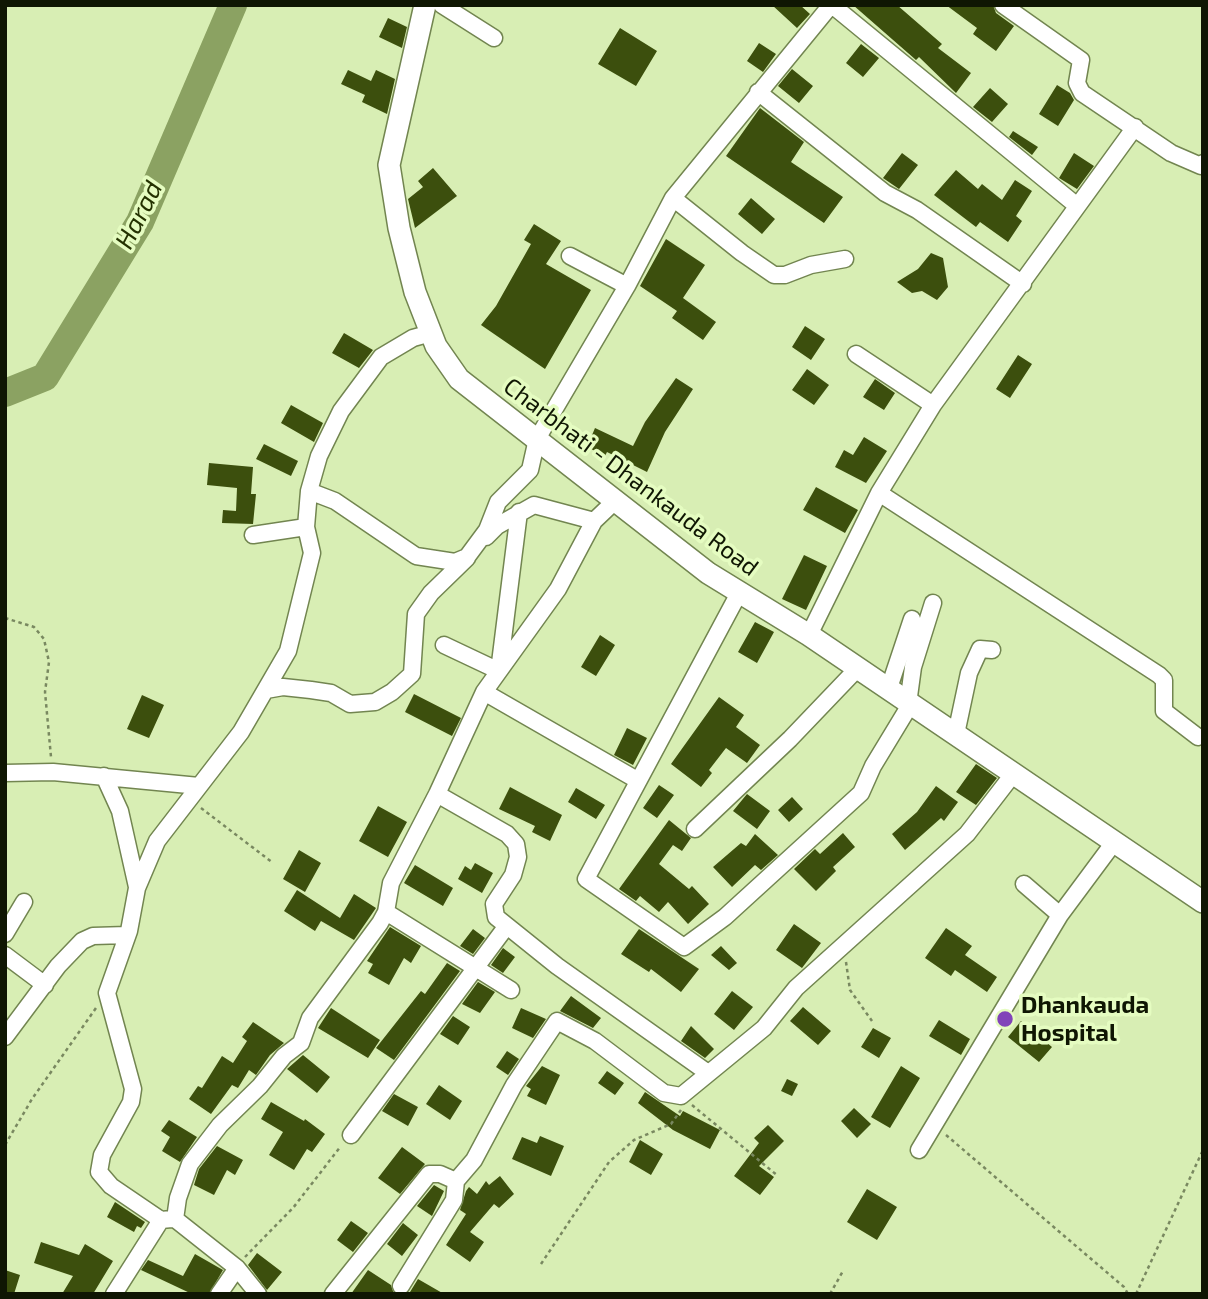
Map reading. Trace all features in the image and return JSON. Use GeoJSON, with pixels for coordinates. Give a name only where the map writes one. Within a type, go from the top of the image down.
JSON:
{"type":"FeatureCollection","features":[{"type":"Feature","properties":{"kind":"street","name":"Charbhati - Dhankauda Road"},"geometry":{"type":"LineString","coordinates":[[425,5],[390,165],[408,266],[431,333],[459,379],[615,501],[739,593],[809,635],[1203,902]]}},
{"type":"Feature","properties":{"kind":"street"},"geometry":{"type":"LineString","coordinates":[[442,5],[495,38]]}},
{"type":"Feature","properties":{"kind":"street"},"geometry":{"type":"LineString","coordinates":[[309,491],[335,501],[416,556],[455,562],[472,552],[487,530],[498,502],[530,470],[537,439],[627,286],[673,198],[832,5],[1076,205]]}},
{"type":"Feature","properties":{"kind":"street"},"geometry":{"type":"LineString","coordinates":[[1003,5],[1077,55],[1082,64],[1077,89],[1098,106],[1135,127],[1171,153],[1201,166],[1203,163]]}},
{"type":"Feature","properties":{"kind":"street"},"geometry":{"type":"LineString","coordinates":[[758,92],[885,193],[927,217],[1023,284]]}},
{"type":"Feature","properties":{"kind":"street"},"geometry":{"type":"LineString","coordinates":[[809,635],[879,493],[933,405],[1135,127]]}},
{"type":"Feature","properties":{"kind":"street"},"geometry":{"type":"LineString","coordinates":[[673,198],[741,253],[774,275],[785,275],[811,265],[845,259]]}},
{"type":"Feature","properties":{"kind":"street"},"geometry":{"type":"LineString","coordinates":[[570,256],[627,286]]}},
{"type":"Feature","properties":{"kind":"street"},"geometry":{"type":"LineString","coordinates":[[258,1294],[237,1268],[168,1219],[111,1186],[99,1172],[102,1155],[127,1114],[133,1089],[107,993],[127,935],[137,888],[150,853],[241,732],[288,651],[312,553],[306,527],[309,491],[319,456],[341,411],[381,357],[414,338],[431,333]]}},
{"type":"Feature","properties":{"kind":"street"},"geometry":{"type":"LineString","coordinates":[[856,354],[933,405]]}},
{"type":"Feature","properties":{"kind":"street"},"geometry":{"type":"LineString","coordinates":[[499,671],[525,509],[520,481]]}},
{"type":"Feature","properties":{"kind":"street"},"geometry":{"type":"LineString","coordinates":[[879,493],[1159,675],[1164,680],[1164,711],[1198,737]]}},
{"type":"Feature","properties":{"kind":"street"},"geometry":{"type":"LineString","coordinates":[[114,1294],[168,1219],[190,1164],[220,1125],[260,1086],[284,1056],[301,1043],[310,1018],[359,955],[386,912],[391,883],[438,794],[484,692],[558,589],[594,521],[615,501]]}},
{"type":"Feature","properties":{"kind":"street"},"geometry":{"type":"LineString","coordinates":[[266,690],[283,687],[311,690],[331,693],[350,704],[375,702],[392,692],[412,674],[416,614],[431,593],[497,526],[525,509],[594,521]]}},
{"type":"Feature","properties":{"kind":"street"},"geometry":{"type":"LineString","coordinates":[[253,535],[306,527]]}},
{"type":"Feature","properties":{"kind":"street"},"geometry":{"type":"LineString","coordinates":[[739,593],[586,879],[684,947],[725,917],[861,793],[873,766],[909,704],[913,667],[933,603]]}},
{"type":"Feature","properties":{"kind":"street"},"geometry":{"type":"LineString","coordinates":[[888,691],[912,619]]}},
{"type":"Feature","properties":{"kind":"street"},"geometry":{"type":"LineString","coordinates":[[444,645],[499,671]]}},
{"type":"Feature","properties":{"kind":"street"},"geometry":{"type":"LineString","coordinates":[[956,734],[969,673],[980,649],[992,650]]}},
{"type":"Feature","properties":{"kind":"street"},"geometry":{"type":"LineString","coordinates":[[695,829],[790,739],[856,670],[870,678]]}},
{"type":"Feature","properties":{"kind":"street"},"geometry":{"type":"LineString","coordinates":[[484,692],[637,780]]}},
{"type":"Feature","properties":{"kind":"street"},"geometry":{"type":"LineString","coordinates":[[5,773],[53,772],[199,786]]}},
{"type":"Feature","properties":{"kind":"street"},"geometry":{"type":"LineString","coordinates":[[401,1286],[454,1200],[456,1181],[474,1160],[514,1085],[557,1021],[595,1041],[672,1096],[689,1092],[708,1073],[764,1028],[796,988],[967,834],[1014,772]]}},
{"type":"Feature","properties":{"kind":"street"},"geometry":{"type":"LineString","coordinates":[[104,776],[120,811],[137,888]]}},
{"type":"Feature","properties":{"kind":"street"},"geometry":{"type":"LineString","coordinates":[[438,794],[507,834],[516,844],[518,857],[513,875],[496,897],[493,911],[506,927],[708,1073]]}},
{"type":"Feature","properties":{"kind":"street"},"geometry":{"type":"LineString","coordinates":[[919,1150],[1060,915],[1115,841]]}},
{"type":"Feature","properties":{"kind":"street"},"geometry":{"type":"LineString","coordinates":[[1024,884],[1060,915]]}},
{"type":"Feature","properties":{"kind":"street"},"geometry":{"type":"LineString","coordinates":[[5,934],[24,902]]}},
{"type":"Feature","properties":{"kind":"street"},"geometry":{"type":"LineString","coordinates":[[386,912],[511,990]]}},
{"type":"Feature","properties":{"kind":"street"},"geometry":{"type":"LineString","coordinates":[[351,1135],[447,1011],[476,966],[506,927]]}},
{"type":"Feature","properties":{"kind":"street"},"geometry":{"type":"LineString","coordinates":[[5,1037],[82,941],[93,936],[127,935]]}},
{"type":"Feature","properties":{"kind":"street"},"geometry":{"type":"LineString","coordinates":[[5,956],[45,985]]}},
{"type":"Feature","properties":{"kind":"street"},"geometry":{"type":"LineString","coordinates":[[332,1294],[429,1174],[440,1174],[456,1181]]}},
{"type":"Feature","properties":{"kind":"street"},"geometry":{"type":"LineString","coordinates":[[219,1294],[237,1268]]}},
{"type":"Feature","properties":{"kind":"path"},"geometry":{"type":"LineString","coordinates":[[5,618],[34,627],[44,639],[50,662],[45,692],[53,772]]}},
{"type":"Feature","properties":{"kind":"path"},"geometry":{"type":"LineString","coordinates":[[189,800],[273,863]]}},
{"type":"Feature","properties":{"kind":"path"},"geometry":{"type":"LineString","coordinates":[[841,947],[850,990],[872,1021]]}},
{"type":"Feature","properties":{"kind":"path"},"geometry":{"type":"LineString","coordinates":[[5,1145],[32,1099],[107,993]]}},
{"type":"Feature","properties":{"kind":"path"},"geometry":{"type":"LineString","coordinates":[[541,1264],[610,1162],[634,1140],[671,1124],[686,1100],[778,1176]]}},
{"type":"Feature","properties":{"kind":"path"},"geometry":{"type":"LineString","coordinates":[[936,1121],[951,1142],[1124,1287],[1128,1294]]}},
{"type":"Feature","properties":{"kind":"path"},"geometry":{"type":"LineString","coordinates":[[237,1268],[255,1243],[293,1208],[351,1135]]}},
{"type":"Feature","properties":{"kind":"path"},"geometry":{"type":"LineString","coordinates":[[1136,1294],[1203,1150]]}},
{"type":"Feature","properties":{"kind":"path"},"geometry":{"type":"LineString","coordinates":[[830,1294],[843,1271]]}},
{"type":"Feature","properties":{"kind":"building"},"geometry":{"type":"Polygon","coordinates":[[[772,5],[800,5],[810,14],[797,28],[772,5]]]}},
{"type":"Feature","properties":{"kind":"building"},"geometry":{"type":"Polygon","coordinates":[[[853,5],[897,5],[942,44],[938,48],[971,73],[956,93],[919,57],[916,60],[853,5]]]}},
{"type":"Feature","properties":{"kind":"building"},"geometry":{"type":"Polygon","coordinates":[[[946,5],[993,5],[996,13],[1014,26],[996,51],[973,34],[977,28],[946,5]]]}},
{"type":"Feature","properties":{"kind":"building"},"geometry":{"type":"Polygon","coordinates":[[[388,18],[407,27],[402,48],[379,37],[388,18]]]}},
{"type":"Feature","properties":{"kind":"building"},"geometry":{"type":"Polygon","coordinates":[[[620,28],[657,51],[636,86],[598,64],[620,28]]]}},
{"type":"Feature","properties":{"kind":"building"},"geometry":{"type":"Polygon","coordinates":[[[759,43],[776,54],[763,72],[747,61],[759,43]]]}},
{"type":"Feature","properties":{"kind":"building"},"geometry":{"type":"Polygon","coordinates":[[[861,44],[879,58],[863,77],[846,63],[861,44]]]}},
{"type":"Feature","properties":{"kind":"building"},"geometry":{"type":"Polygon","coordinates":[[[792,69],[813,86],[799,103],[778,86],[792,69]]]}},
{"type":"Feature","properties":{"kind":"building"},"geometry":{"type":"Polygon","coordinates":[[[348,70],[371,81],[376,70],[395,79],[387,114],[362,102],[365,95],[341,84],[348,70]]]}},
{"type":"Feature","properties":{"kind":"building"},"geometry":{"type":"Polygon","coordinates":[[[1057,85],[1070,93],[1074,100],[1058,126],[1039,114],[1057,85]]]}},
{"type":"Feature","properties":{"kind":"building"},"geometry":{"type":"Polygon","coordinates":[[[990,88],[1008,104],[992,122],[973,107],[990,88]]]}},
{"type":"Feature","properties":{"kind":"building"},"geometry":{"type":"Polygon","coordinates":[[[760,108],[804,142],[791,162],[843,197],[824,223],[726,156],[760,108]]]}},
{"type":"Feature","properties":{"kind":"building"},"geometry":{"type":"Polygon","coordinates":[[[1013,131],[1038,147],[1032,155],[1009,137],[1013,131]]]}},
{"type":"Feature","properties":{"kind":"building"},"geometry":{"type":"Polygon","coordinates":[[[902,153],[918,165],[899,189],[883,178],[902,153]]]}},
{"type":"Feature","properties":{"kind":"building"},"geometry":{"type":"Polygon","coordinates":[[[1074,153],[1094,166],[1077,189],[1059,178],[1074,153]]]}},
{"type":"Feature","properties":{"kind":"building"},"geometry":{"type":"Polygon","coordinates":[[[433,168],[457,196],[415,228],[408,199],[423,187],[418,181],[433,168]]]}},
{"type":"Feature","properties":{"kind":"building"},"geometry":{"type":"Polygon","coordinates":[[[956,170],[978,189],[982,184],[1002,200],[1015,180],[1032,191],[1016,216],[1022,221],[1008,242],[980,222],[976,227],[934,195],[956,170]]]}},
{"type":"Feature","properties":{"kind":"building"},"geometry":{"type":"Polygon","coordinates":[[[751,198],[775,219],[762,234],[738,214],[751,198]]]}},
{"type":"Feature","properties":{"kind":"building"},"geometry":{"type":"Polygon","coordinates":[[[534,224],[561,241],[546,264],[591,290],[545,369],[481,325],[496,306],[531,244],[524,240],[534,224]]]}},
{"type":"Feature","properties":{"kind":"building"},"geometry":{"type":"Polygon","coordinates":[[[666,239],[705,265],[683,298],[716,322],[703,340],[672,318],[677,311],[640,286],[666,239]]]}},
{"type":"Feature","properties":{"kind":"building"},"geometry":{"type":"Polygon","coordinates":[[[931,253],[943,258],[948,287],[937,300],[922,291],[912,293],[897,282],[918,269],[931,253]]]}},
{"type":"Feature","properties":{"kind":"building"},"geometry":{"type":"Polygon","coordinates":[[[805,326],[825,339],[811,360],[792,347],[805,326]]]}},
{"type":"Feature","properties":{"kind":"building"},"geometry":{"type":"Polygon","coordinates":[[[344,333],[373,350],[359,368],[332,353],[344,333]]]}},
{"type":"Feature","properties":{"kind":"building"},"geometry":{"type":"Polygon","coordinates":[[[1018,355],[1032,364],[1010,398],[996,389],[1018,355]]]}},
{"type":"Feature","properties":{"kind":"building"},"geometry":{"type":"Polygon","coordinates":[[[807,369],[829,385],[814,405],[792,390],[807,369]]]}},
{"type":"Feature","properties":{"kind":"building"},"geometry":{"type":"Polygon","coordinates":[[[676,378],[693,389],[665,432],[647,472],[607,452],[605,456],[587,447],[595,428],[633,446],[645,422],[676,378]]]}},
{"type":"Feature","properties":{"kind":"building"},"geometry":{"type":"Polygon","coordinates":[[[875,379],[895,393],[884,410],[863,397],[875,379]]]}},
{"type":"Feature","properties":{"kind":"building"},"geometry":{"type":"Polygon","coordinates":[[[291,405],[323,423],[314,442],[281,423],[291,405]]]}},
{"type":"Feature","properties":{"kind":"building"},"geometry":{"type":"Polygon","coordinates":[[[864,437],[887,451],[866,483],[835,467],[844,450],[853,455],[864,437]]]}},
{"type":"Feature","properties":{"kind":"building"},"geometry":{"type":"Polygon","coordinates":[[[264,444],[298,461],[291,476],[256,459],[264,444]]]}},
{"type":"Feature","properties":{"kind":"building"},"geometry":{"type":"Polygon","coordinates":[[[209,463],[253,467],[251,494],[256,494],[253,524],[222,523],[223,510],[236,511],[237,488],[207,485],[209,463]]]}},
{"type":"Feature","properties":{"kind":"building"},"geometry":{"type":"Polygon","coordinates":[[[816,487],[858,510],[845,533],[803,510],[816,487]]]}},
{"type":"Feature","properties":{"kind":"building"},"geometry":{"type":"Polygon","coordinates":[[[804,555],[827,566],[806,610],[782,599],[804,555]]]}},
{"type":"Feature","properties":{"kind":"building"},"geometry":{"type":"Polygon","coordinates":[[[755,622],[774,632],[757,663],[738,652],[755,622]]]}},
{"type":"Feature","properties":{"kind":"building"},"geometry":{"type":"Polygon","coordinates":[[[600,635],[615,645],[596,676],[581,667],[600,635]]]}},
{"type":"Feature","properties":{"kind":"building"},"geometry":{"type":"Polygon","coordinates":[[[414,694],[461,718],[452,736],[405,712],[414,694]]]}},
{"type":"Feature","properties":{"kind":"building"},"geometry":{"type":"Polygon","coordinates":[[[142,695],[164,705],[149,738],[127,729],[142,695]]]}},
{"type":"Feature","properties":{"kind":"building"},"geometry":{"type":"Polygon","coordinates":[[[719,697],[744,715],[736,727],[760,745],[747,763],[726,748],[709,770],[712,773],[701,787],[671,764],[719,697]]]}},
{"type":"Feature","properties":{"kind":"building"},"geometry":{"type":"Polygon","coordinates":[[[627,728],[647,738],[633,765],[614,755],[627,728]]]}},
{"type":"Feature","properties":{"kind":"building"},"geometry":{"type":"Polygon","coordinates":[[[976,764],[997,778],[976,805],[956,792],[976,764]]]}},
{"type":"Feature","properties":{"kind":"building"},"geometry":{"type":"Polygon","coordinates":[[[659,785],[674,795],[657,818],[643,808],[659,785]]]}},
{"type":"Feature","properties":{"kind":"building"},"geometry":{"type":"Polygon","coordinates":[[[936,786],[958,802],[944,821],[941,818],[905,850],[892,834],[917,812],[936,786]]]}},
{"type":"Feature","properties":{"kind":"building"},"geometry":{"type":"Polygon","coordinates":[[[510,787],[562,815],[550,841],[532,832],[535,826],[499,809],[510,787]]]}},
{"type":"Feature","properties":{"kind":"building"},"geometry":{"type":"Polygon","coordinates":[[[576,788],[605,805],[596,819],[568,802],[576,788]]]}},
{"type":"Feature","properties":{"kind":"building"},"geometry":{"type":"Polygon","coordinates":[[[747,794],[770,811],[757,829],[733,811],[747,794]]]}},
{"type":"Feature","properties":{"kind":"building"},"geometry":{"type":"Polygon","coordinates":[[[792,797],[803,809],[789,822],[778,810],[792,797]]]}},
{"type":"Feature","properties":{"kind":"building"},"geometry":{"type":"Polygon","coordinates":[[[378,806],[407,822],[388,857],[359,841],[378,806]]]}},
{"type":"Feature","properties":{"kind":"building"},"geometry":{"type":"Polygon","coordinates":[[[669,820],[691,838],[682,851],[673,845],[659,864],[689,889],[692,886],[709,904],[688,924],[668,902],[659,912],[640,896],[636,901],[619,889],[669,820]]]}},
{"type":"Feature","properties":{"kind":"building"},"geometry":{"type":"Polygon","coordinates":[[[843,833],[855,847],[833,867],[836,871],[816,891],[794,869],[815,849],[820,854],[843,833]]]}},
{"type":"Feature","properties":{"kind":"building"},"geometry":{"type":"Polygon","coordinates":[[[755,834],[778,855],[761,870],[755,865],[732,887],[713,867],[741,843],[746,846],[755,834]]]}},
{"type":"Feature","properties":{"kind":"building"},"geometry":{"type":"Polygon","coordinates":[[[299,850],[321,863],[305,892],[283,879],[299,850]]]}},
{"type":"Feature","properties":{"kind":"building"},"geometry":{"type":"Polygon","coordinates":[[[475,863],[493,873],[482,893],[458,879],[465,866],[471,870],[475,863]]]}},
{"type":"Feature","properties":{"kind":"building"},"geometry":{"type":"Polygon","coordinates":[[[415,865],[453,888],[443,906],[404,883],[415,865]]]}},
{"type":"Feature","properties":{"kind":"building"},"geometry":{"type":"Polygon","coordinates":[[[297,890],[340,918],[354,894],[376,908],[354,940],[321,921],[315,931],[284,911],[297,890]]]}},
{"type":"Feature","properties":{"kind":"building"},"geometry":{"type":"Polygon","coordinates":[[[794,924],[821,943],[802,968],[776,950],[794,924]]]}},
{"type":"Feature","properties":{"kind":"building"},"geometry":{"type":"Polygon","coordinates":[[[390,927],[421,946],[411,963],[404,958],[389,985],[368,973],[373,964],[367,961],[390,927]]]}},
{"type":"Feature","properties":{"kind":"building"},"geometry":{"type":"Polygon","coordinates":[[[946,928],[972,946],[965,955],[997,977],[987,992],[955,970],[951,976],[925,958],[946,928]]]}},
{"type":"Feature","properties":{"kind":"building"},"geometry":{"type":"Polygon","coordinates":[[[473,929],[485,938],[473,954],[460,946],[473,929]]]}},
{"type":"Feature","properties":{"kind":"building"},"geometry":{"type":"Polygon","coordinates":[[[639,929],[699,969],[681,992],[651,969],[649,972],[621,954],[639,929]]]}},
{"type":"Feature","properties":{"kind":"building"},"geometry":{"type":"Polygon","coordinates":[[[721,946],[737,963],[729,970],[711,955],[721,946]]]}},
{"type":"Feature","properties":{"kind":"building"},"geometry":{"type":"Polygon","coordinates":[[[503,948],[515,957],[503,973],[491,965],[503,948]]]}},
{"type":"Feature","properties":{"kind":"building"},"geometry":{"type":"Polygon","coordinates":[[[447,963],[460,971],[394,1060],[376,1048],[421,991],[425,994],[447,963]]]}},
{"type":"Feature","properties":{"kind":"building"},"geometry":{"type":"Polygon","coordinates":[[[478,982],[495,992],[480,1013],[462,1004],[478,982]]]}},
{"type":"Feature","properties":{"kind":"building"},"geometry":{"type":"Polygon","coordinates":[[[732,991],[753,1007],[734,1030],[714,1014],[732,991]]]}},
{"type":"Feature","properties":{"kind":"building"},"geometry":{"type":"Polygon","coordinates":[[[571,996],[601,1018],[593,1028],[560,1011],[571,996]]]}},
{"type":"Feature","properties":{"kind":"building"},"geometry":{"type":"Polygon","coordinates":[[[803,1007],[831,1031],[818,1045],[790,1021],[803,1007]]]}},
{"type":"Feature","properties":{"kind":"building"},"geometry":{"type":"Polygon","coordinates":[[[331,1008],[380,1040],[368,1058],[318,1028],[331,1008]]]}},
{"type":"Feature","properties":{"kind":"building"},"geometry":{"type":"Polygon","coordinates":[[[521,1008],[546,1019],[533,1038],[512,1028],[521,1008]]]}},
{"type":"Feature","properties":{"kind":"building"},"geometry":{"type":"Polygon","coordinates":[[[453,1016],[470,1027],[458,1045],[440,1034],[453,1016]]]}},
{"type":"Feature","properties":{"kind":"building"},"geometry":{"type":"Polygon","coordinates":[[[939,1020],[970,1039],[961,1055],[929,1036],[939,1020]]]}},
{"type":"Feature","properties":{"kind":"building"},"geometry":{"type":"Polygon","coordinates":[[[1021,1021],[1052,1047],[1039,1062],[1008,1037],[1021,1021]]]}},
{"type":"Feature","properties":{"kind":"building"},"geometry":{"type":"Polygon","coordinates":[[[253,1022],[284,1043],[270,1055],[256,1075],[249,1070],[238,1088],[232,1085],[211,1114],[189,1099],[198,1086],[202,1088],[222,1056],[233,1063],[247,1041],[242,1037],[253,1022]]]}},
{"type":"Feature","properties":{"kind":"building"},"geometry":{"type":"Polygon","coordinates":[[[691,1026],[714,1049],[705,1058],[681,1041],[691,1026]]]}},
{"type":"Feature","properties":{"kind":"building"},"geometry":{"type":"Polygon","coordinates":[[[873,1028],[891,1038],[879,1058],[861,1047],[873,1028]]]}},
{"type":"Feature","properties":{"kind":"building"},"geometry":{"type":"Polygon","coordinates":[[[507,1051],[519,1059],[508,1075],[496,1067],[507,1051]]]}},
{"type":"Feature","properties":{"kind":"building"},"geometry":{"type":"Polygon","coordinates":[[[303,1055],[330,1077],[317,1093],[287,1069],[303,1055]]]}},
{"type":"Feature","properties":{"kind":"building"},"geometry":{"type":"Polygon","coordinates":[[[542,1066],[560,1075],[546,1105],[527,1096],[531,1089],[526,1086],[542,1066]]]}},
{"type":"Feature","properties":{"kind":"building"},"geometry":{"type":"Polygon","coordinates":[[[901,1066],[920,1078],[890,1128],[871,1117],[901,1066]]]}},
{"type":"Feature","properties":{"kind":"building"},"geometry":{"type":"Polygon","coordinates":[[[607,1071],[624,1083],[615,1095],[598,1083],[607,1071]]]}},
{"type":"Feature","properties":{"kind":"building"},"geometry":{"type":"Polygon","coordinates":[[[787,1079],[798,1084],[792,1096],[781,1091],[787,1079]]]}},
{"type":"Feature","properties":{"kind":"building"},"geometry":{"type":"Polygon","coordinates":[[[439,1085],[462,1101],[450,1120],[426,1104],[439,1085]]]}},
{"type":"Feature","properties":{"kind":"building"},"geometry":{"type":"Polygon","coordinates":[[[645,1092],[680,1116],[683,1111],[720,1130],[710,1149],[673,1130],[638,1103],[645,1092]]]}},
{"type":"Feature","properties":{"kind":"building"},"geometry":{"type":"Polygon","coordinates":[[[394,1094],[418,1107],[408,1126],[382,1111],[394,1094]]]}},
{"type":"Feature","properties":{"kind":"building"},"geometry":{"type":"Polygon","coordinates":[[[271,1102],[304,1121],[305,1119],[325,1134],[312,1152],[307,1149],[294,1170],[269,1155],[283,1132],[261,1119],[271,1102]]]}},
{"type":"Feature","properties":{"kind":"building"},"geometry":{"type":"Polygon","coordinates":[[[854,1108],[871,1124],[857,1138],[841,1121],[854,1108]]]}},
{"type":"Feature","properties":{"kind":"building"},"geometry":{"type":"Polygon","coordinates":[[[169,1120],[197,1137],[180,1162],[162,1151],[170,1137],[161,1131],[169,1120]]]}},
{"type":"Feature","properties":{"kind":"building"},"geometry":{"type":"Polygon","coordinates":[[[768,1125],[784,1141],[759,1166],[774,1177],[760,1195],[734,1176],[759,1143],[754,1138],[768,1125]]]}},
{"type":"Feature","properties":{"kind":"building"},"geometry":{"type":"Polygon","coordinates":[[[540,1136],[564,1146],[551,1176],[512,1159],[522,1137],[537,1143],[540,1136]]]}},
{"type":"Feature","properties":{"kind":"building"},"geometry":{"type":"Polygon","coordinates":[[[640,1140],[663,1154],[651,1175],[629,1162],[640,1140]]]}},
{"type":"Feature","properties":{"kind":"building"},"geometry":{"type":"Polygon","coordinates":[[[217,1146],[243,1160],[235,1175],[227,1170],[214,1195],[194,1185],[199,1169],[217,1146]]]}},
{"type":"Feature","properties":{"kind":"building"},"geometry":{"type":"Polygon","coordinates":[[[402,1147],[425,1164],[400,1194],[378,1178],[402,1147]]]}},
{"type":"Feature","properties":{"kind":"building"},"geometry":{"type":"Polygon","coordinates":[[[500,1176],[514,1194],[499,1208],[494,1204],[470,1232],[484,1242],[470,1262],[446,1245],[466,1214],[460,1210],[469,1187],[477,1194],[486,1181],[489,1185],[500,1176]]]}},
{"type":"Feature","properties":{"kind":"building"},"geometry":{"type":"Polygon","coordinates":[[[434,1185],[444,1191],[432,1216],[417,1206],[434,1185]]]}},
{"type":"Feature","properties":{"kind":"building"},"geometry":{"type":"Polygon","coordinates":[[[867,1189],[897,1207],[877,1240],[847,1222],[867,1189]]]}},
{"type":"Feature","properties":{"kind":"building"},"geometry":{"type":"Polygon","coordinates":[[[115,1202],[145,1222],[141,1228],[137,1226],[134,1232],[107,1217],[115,1202]]]}},
{"type":"Feature","properties":{"kind":"building"},"geometry":{"type":"Polygon","coordinates":[[[351,1221],[368,1233],[353,1252],[337,1240],[351,1221]]]}},
{"type":"Feature","properties":{"kind":"building"},"geometry":{"type":"Polygon","coordinates":[[[403,1223],[418,1235],[402,1256],[387,1244],[403,1223]]]}},
{"type":"Feature","properties":{"kind":"building"},"geometry":{"type":"Polygon","coordinates":[[[41,1242],[79,1255],[85,1244],[113,1261],[93,1294],[62,1294],[73,1276],[34,1263],[41,1242]]]}},
{"type":"Feature","properties":{"kind":"building"},"geometry":{"type":"Polygon","coordinates":[[[257,1253],[282,1272],[267,1290],[248,1265],[257,1253]]]}},
{"type":"Feature","properties":{"kind":"building"},"geometry":{"type":"Polygon","coordinates":[[[195,1254],[223,1270],[209,1294],[192,1294],[141,1270],[148,1260],[183,1276],[195,1254]]]}},
{"type":"Feature","properties":{"kind":"building"},"geometry":{"type":"Polygon","coordinates":[[[5,1270],[20,1275],[14,1294],[5,1294],[5,1270]]]}},
{"type":"Feature","properties":{"kind":"building"},"geometry":{"type":"Polygon","coordinates":[[[368,1270],[391,1285],[394,1294],[351,1294],[368,1270]]]}},
{"type":"Feature","properties":{"kind":"building"},"geometry":{"type":"Polygon","coordinates":[[[418,1279],[444,1294],[410,1292],[418,1279]]]}},
{"type":"Feature","properties":{"kind":"waterway","name":"Harad"},"geometry":{"type":"LineString","coordinates":[[5,393],[45,377],[140,222],[233,5]]}},
{"type":"Feature","properties":{"kind":"place","name":"Dhankauda Hospital"},"geometry":{"type":"Point","coordinates":[1005,1019]}}]}
